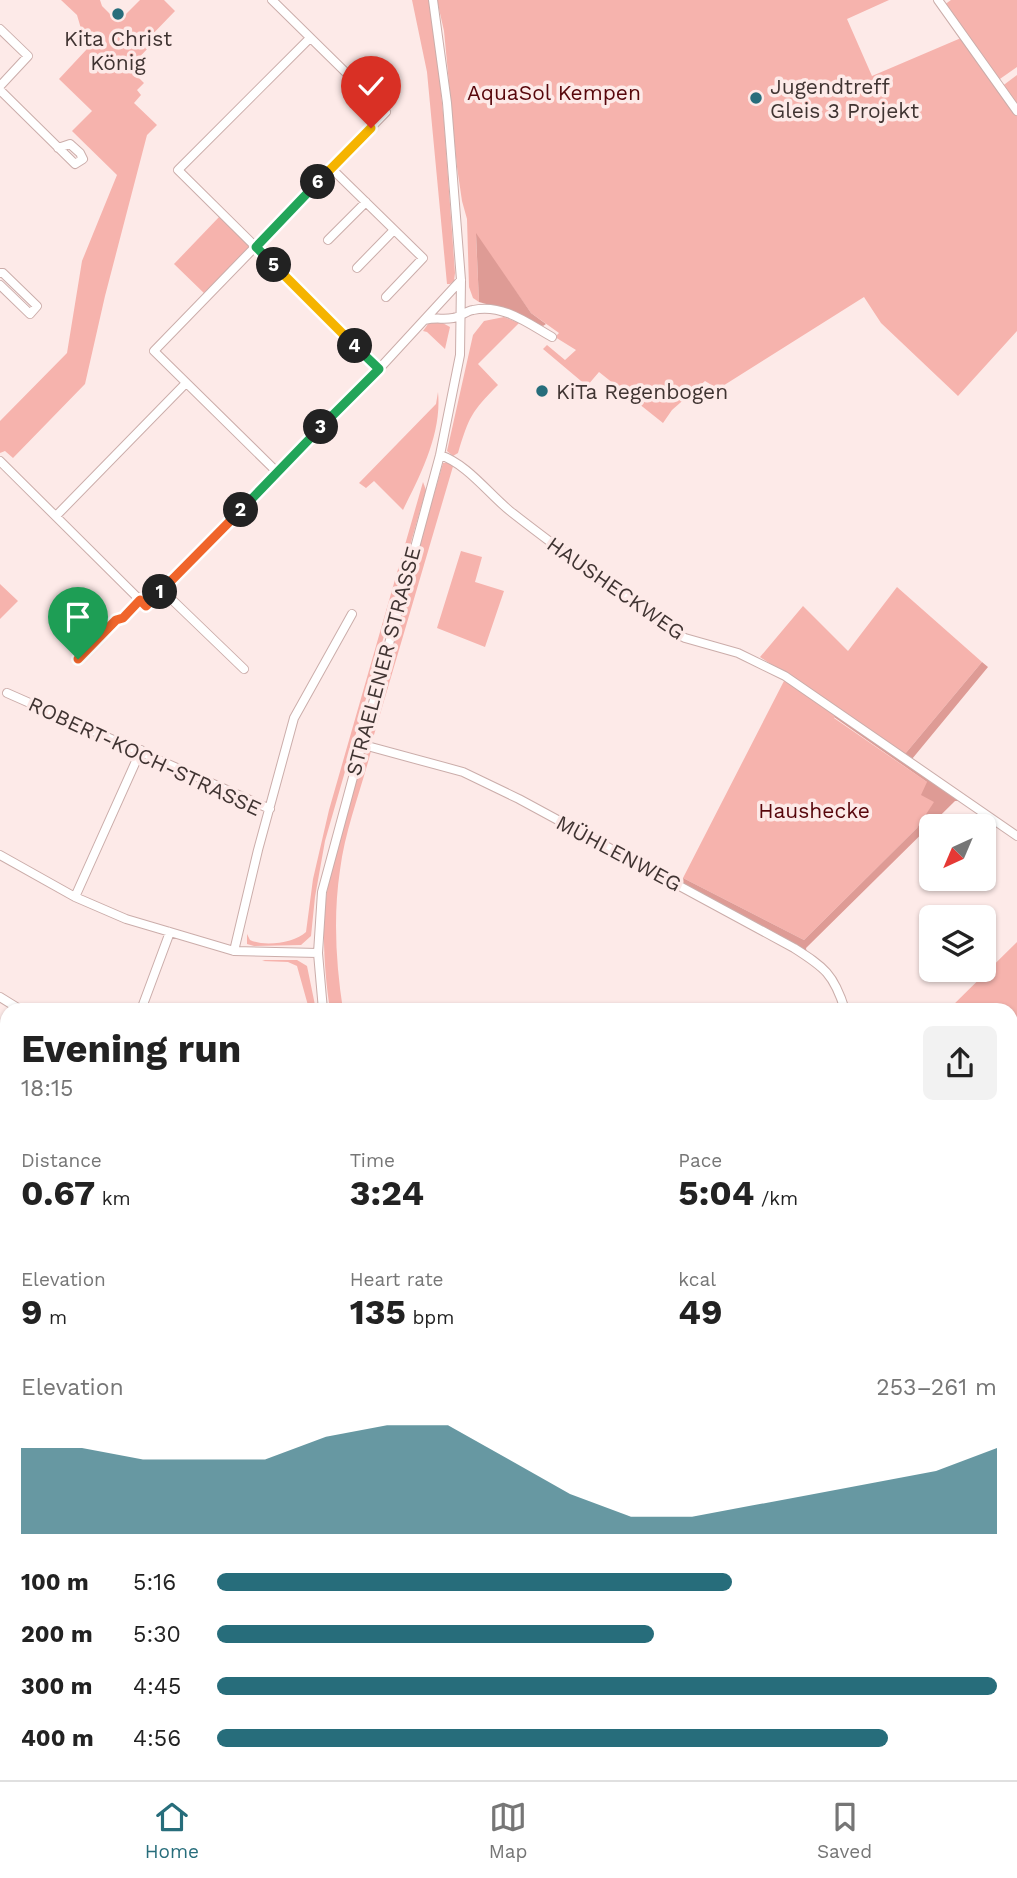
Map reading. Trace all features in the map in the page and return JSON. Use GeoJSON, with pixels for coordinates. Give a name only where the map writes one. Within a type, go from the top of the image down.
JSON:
{"type":"FeatureCollection","features":[{"type":"Feature","properties":{"kind":"street"},"geometry":{"type":"LineString","coordinates":[[272,0],[386,112],[154,351],[277,472]]}},
{"type":"Feature","properties":{"kind":"street","name":"STRAELENER STRASSE"},"geometry":{"type":"LineString","coordinates":[[322,1003],[318,953],[322,892],[440,455],[460,355],[461,280],[447,103],[433,0]]}},
{"type":"Feature","properties":{"kind":"street"},"geometry":{"type":"LineString","coordinates":[[938,0],[1017,111]]}},
{"type":"Feature","properties":{"kind":"street"},"geometry":{"type":"LineString","coordinates":[[0,29],[29,56],[0,88],[58,148]]}},
{"type":"Feature","properties":{"kind":"street"},"geometry":{"type":"LineString","coordinates":[[310,38],[178,170],[379,369]]}},
{"type":"Feature","properties":{"kind":"street"},"geometry":{"type":"LineString","coordinates":[[331,169],[423,258],[386,297]]}},
{"type":"Feature","properties":{"kind":"street"},"geometry":{"type":"LineString","coordinates":[[328,240],[366,202]]}},
{"type":"Feature","properties":{"kind":"street"},"geometry":{"type":"LineString","coordinates":[[357,268],[394,230]]}},
{"type":"Feature","properties":{"kind":"street"},"geometry":{"type":"LineString","coordinates":[[0,273],[37,306],[30,314],[0,285]]}},
{"type":"Feature","properties":{"kind":"street"},"geometry":{"type":"LineString","coordinates":[[78,659],[116,620],[123,618],[162,590],[379,369],[461,280]]}},
{"type":"Feature","properties":{"kind":"street"},"geometry":{"type":"LineString","coordinates":[[425,320],[438,317],[452,319],[475,309],[506,312],[552,337]]}},
{"type":"Feature","properties":{"kind":"street"},"geometry":{"type":"LineString","coordinates":[[56,516],[186,383]]}},
{"type":"Feature","properties":{"kind":"street","name":"HAUSHECKWEG"},"geometry":{"type":"LineString","coordinates":[[440,455],[458,463],[490,495],[669,629],[685,638],[738,653],[785,676],[1017,836]]}},
{"type":"Feature","properties":{"kind":"street"},"geometry":{"type":"LineString","coordinates":[[0,461],[143,603]]}},
{"type":"Feature","properties":{"kind":"street"},"geometry":{"type":"LineString","coordinates":[[162,590],[244,669]]}},
{"type":"Feature","properties":{"kind":"street"},"geometry":{"type":"LineString","coordinates":[[270,809],[294,718],[352,614]]}},
{"type":"Feature","properties":{"kind":"street","name":"ROBERT-KOCH-STRASSE"},"geometry":{"type":"LineString","coordinates":[[7,693],[270,809],[234,951]]}},
{"type":"Feature","properties":{"kind":"street","name":"MÜHLENWEG"},"geometry":{"type":"LineString","coordinates":[[360,744],[463,772],[519,799],[823,966],[838,989],[843,1003]]}},
{"type":"Feature","properties":{"kind":"street"},"geometry":{"type":"LineString","coordinates":[[75,897],[141,750]]}},
{"type":"Feature","properties":{"kind":"street"},"geometry":{"type":"LineString","coordinates":[[0,855],[75,897],[126,919],[234,951],[318,953]]}},
{"type":"Feature","properties":{"kind":"street"},"geometry":{"type":"LineString","coordinates":[[145,1003],[170,932]]}},
{"type":"Feature","properties":{"kind":"green space"},"geometry":{"type":"Polygon","coordinates":[[[61,0],[100,0],[102,6],[118,22],[140,0],[164,0],[175,11],[147,40],[151,45],[129,68],[144,83],[137,90],[141,95],[134,103],[157,125],[147,135],[85,384],[13,458],[5,451],[0,453],[0,421],[67,353],[82,261],[117,175],[72,131],[92,111],[59,79],[87,49],[77,15],[61,0]]]}},
{"type":"Feature","properties":{"kind":"green space"},"geometry":{"type":"Polygon","coordinates":[[[412,0],[429,0],[436,45],[455,273],[454,281],[450,284],[447,284],[427,72],[412,0]]]}},
{"type":"Feature","properties":{"kind":"green space","name":"AquaSol Kempen"},"geometry":{"type":"Polygon","coordinates":[[[437,0],[889,0],[847,19],[872,76],[961,38],[1017,114],[1017,331],[958,396],[881,323],[864,297],[718,389],[705,381],[672,410],[663,423],[599,372],[587,386],[543,349],[547,345],[565,360],[576,350],[555,337],[559,333],[531,313],[476,235],[479,302],[473,298],[469,287],[467,219],[457,167],[444,31],[437,0]]]}},
{"type":"Feature","properties":{"kind":"green space"},"geometry":{"type":"Polygon","coordinates":[[[951,0],[1017,0],[1017,67],[997,81],[944,5],[951,0]]]}},
{"type":"Feature","properties":{"kind":"green space"},"geometry":{"type":"Polygon","coordinates":[[[1017,75],[1017,107],[1001,87],[1017,75]]]}},
{"type":"Feature","properties":{"kind":"green space"},"geometry":{"type":"Polygon","coordinates":[[[220,216],[251,246],[206,295],[174,264],[220,216]]]}},
{"type":"Feature","properties":{"kind":"green space"},"geometry":{"type":"Polygon","coordinates":[[[504,317],[519,323],[478,364],[498,385],[472,416],[458,453],[453,456],[447,451],[473,335],[484,321],[504,317]]]}},
{"type":"Feature","properties":{"kind":"green space"},"geometry":{"type":"Polygon","coordinates":[[[439,321],[450,327],[445,349],[423,331],[428,324],[439,321]]]}},
{"type":"Feature","properties":{"kind":"green space"},"geometry":{"type":"Polygon","coordinates":[[[438,392],[437,423],[429,453],[403,510],[374,481],[366,488],[359,483],[436,404],[438,392]]]}},
{"type":"Feature","properties":{"kind":"green space"},"geometry":{"type":"Polygon","coordinates":[[[443,463],[454,463],[371,745],[365,740],[366,732],[443,463]]]}},
{"type":"Feature","properties":{"kind":"green space"},"geometry":{"type":"Polygon","coordinates":[[[423,482],[426,490],[325,841],[311,936],[301,945],[247,944],[247,934],[250,940],[271,943],[295,939],[306,932],[313,879],[329,810],[423,482]]]}},
{"type":"Feature","properties":{"kind":"green space"},"geometry":{"type":"Polygon","coordinates":[[[505,503],[686,636],[584,565],[505,503]]]}},
{"type":"Feature","properties":{"kind":"green space"},"geometry":{"type":"Polygon","coordinates":[[[461,551],[482,557],[475,582],[504,591],[485,647],[437,628],[461,551]]]}},
{"type":"Feature","properties":{"kind":"green space"},"geometry":{"type":"Polygon","coordinates":[[[0,584],[18,601],[0,619],[0,584]]]}},
{"type":"Feature","properties":{"kind":"green space","name":"Haushecke"},"geometry":{"type":"Polygon","coordinates":[[[897,587],[982,662],[905,754],[760,657],[803,606],[848,651],[897,587]]]}},
{"type":"Feature","properties":{"kind":"green space","name":"Haushecke"},"geometry":{"type":"Polygon","coordinates":[[[785,679],[836,714],[834,718],[927,782],[935,802],[927,814],[919,814],[917,828],[804,940],[683,878],[785,679]]]}},
{"type":"Feature","properties":{"kind":"green space"},"geometry":{"type":"Polygon","coordinates":[[[371,751],[342,855],[338,888],[336,940],[342,1003],[329,1003],[324,948],[326,900],[335,852],[361,753],[371,751]]]}},
{"type":"Feature","properties":{"kind":"green space"},"geometry":{"type":"Polygon","coordinates":[[[1017,942],[1017,1003],[955,1003],[976,982],[996,982],[996,963],[1017,942]]]}},
{"type":"Feature","properties":{"kind":"green space"},"geometry":{"type":"Polygon","coordinates":[[[297,960],[307,966],[315,1003],[307,1003],[297,966],[288,962],[262,961],[297,960]]]}},
{"type":"Feature","properties":{"kind":"shaded area"},"geometry":{"type":"Polygon","coordinates":[[[476,233],[531,313],[546,324],[543,326],[508,310],[479,302],[476,233]]]}},
{"type":"Feature","properties":{"kind":"shaded area"},"geometry":{"type":"Polygon","coordinates":[[[982,662],[988,667],[912,759],[905,754],[982,662]]]}},
{"type":"Feature","properties":{"kind":"shaded area"},"geometry":{"type":"Polygon","coordinates":[[[836,714],[962,801],[955,801],[942,814],[926,814],[934,802],[921,795],[927,782],[834,717],[836,714]]]}},
{"type":"Feature","properties":{"kind":"shaded area"},"geometry":{"type":"Polygon","coordinates":[[[919,825],[919,837],[806,948],[807,954],[680,883],[683,878],[804,940],[919,825]]]}},
{"type":"Feature","properties":{"kind":"place","name":"Kita Christ König"},"geometry":{"type":"Point","coordinates":[118,14]}},
{"type":"Feature","properties":{"kind":"place","name":"Jugendtreff Gleis 3 Projekt"},"geometry":{"type":"Point","coordinates":[756,98]}},
{"type":"Feature","properties":{"kind":"place","name":"KiTa Regenbogen"},"geometry":{"type":"Point","coordinates":[542,391]}},
{"type":"Feature","properties":{"kind":"route"},"geometry":{"type":"LineString","coordinates":[[78,659],[140,600],[146,606],[379,369],[256,247],[371,128]]}}]}
